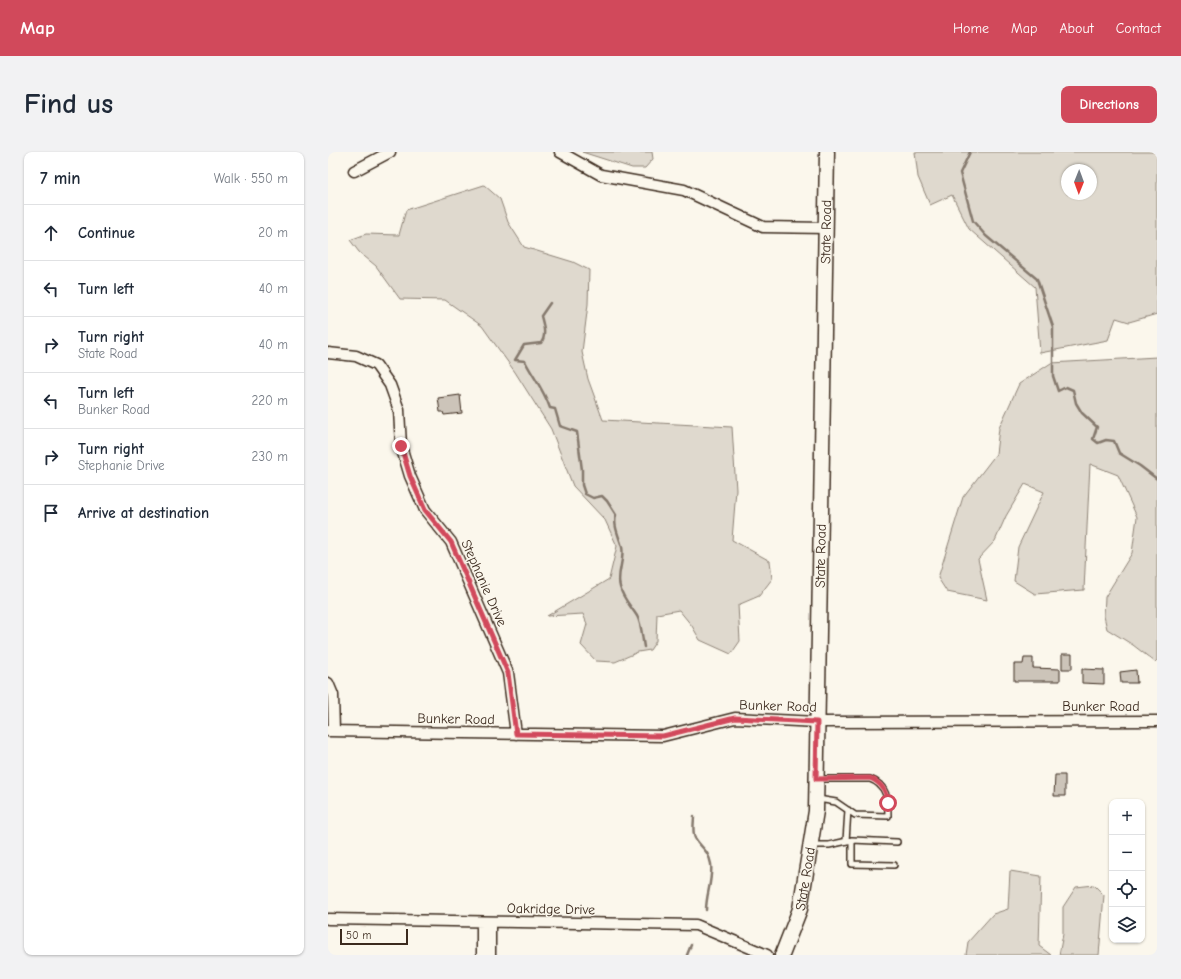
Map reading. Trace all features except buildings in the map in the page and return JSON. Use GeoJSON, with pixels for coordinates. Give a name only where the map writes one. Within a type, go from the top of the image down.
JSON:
{"type":"FeatureCollection","features":[{"type":"Feature","properties":{"kind":"main road","name":"State Road"},"geometry":{"type":"LineString","coordinates":[[782,955],[800,910],[811,845],[816,798],[827,152]]}},
{"type":"Feature","properties":{"kind":"street"},"geometry":{"type":"LineString","coordinates":[[354,171],[390,152]]}},
{"type":"Feature","properties":{"kind":"street"},"geometry":{"type":"LineString","coordinates":[[560,152],[601,175],[684,190],[763,227],[826,228]]}},
{"type":"Feature","properties":{"kind":"street","name":"Stephanie Drive"},"geometry":{"type":"LineString","coordinates":[[328,353],[356,356],[376,365],[390,385],[399,410],[401,446],[410,476],[425,510],[451,542],[508,673],[516,734]]}},
{"type":"Feature","properties":{"kind":"street"},"geometry":{"type":"LineString","coordinates":[[328,683],[333,695],[331,731]]}},
{"type":"Feature","properties":{"kind":"street","name":"Bunker Road"},"geometry":{"type":"LineString","coordinates":[[331,731],[663,736],[735,718],[817,722],[1157,721]]}},
{"type":"Feature","properties":{"kind":"street","name":"Oakridge Drive"},"geometry":{"type":"LineString","coordinates":[[328,919],[696,925],[766,955]]}},
{"type":"Feature","properties":{"kind":"street"},"geometry":{"type":"LineString","coordinates":[[482,955],[486,922]]}},
{"type":"Feature","properties":{"kind":"street"},"geometry":{"type":"LineString","coordinates":[[486,922],[490,955]]}},
{"type":"Feature","properties":{"kind":"lane"},"geometry":{"type":"LineString","coordinates":[[816,779],[870,778],[878,782],[886,793],[888,816],[855,815],[836,802],[816,798]]}},
{"type":"Feature","properties":{"kind":"lane"},"geometry":{"type":"LineString","coordinates":[[846,841],[848,810]]}},
{"type":"Feature","properties":{"kind":"lane"},"geometry":{"type":"LineString","coordinates":[[811,845],[829,845],[852,840],[897,842]]}},
{"type":"Feature","properties":{"kind":"lane"},"geometry":{"type":"LineString","coordinates":[[852,840],[852,864],[894,865]]}},
{"type":"Feature","properties":{"kind":"shaded area"},"geometry":{"type":"Polygon","coordinates":[[[582,152],[652,152],[653,159],[645,168],[632,168],[582,152]]]}},
{"type":"Feature","properties":{"kind":"shaded area"},"geometry":{"type":"Polygon","coordinates":[[[915,152],[1157,152],[1157,314],[1129,322],[1116,318],[1108,340],[1040,353],[1035,287],[969,229],[952,195],[930,205],[918,177],[915,152]]]}},
{"type":"Feature","properties":{"kind":"shaded area"},"geometry":{"type":"Polygon","coordinates":[[[484,185],[500,199],[508,222],[524,247],[573,262],[589,270],[588,304],[582,352],[588,379],[603,420],[732,427],[736,490],[732,540],[770,561],[772,579],[759,596],[738,605],[740,641],[731,654],[700,640],[692,626],[679,610],[657,614],[656,641],[650,650],[638,652],[615,662],[596,661],[581,645],[587,624],[583,614],[547,616],[609,579],[617,546],[605,520],[573,486],[551,429],[515,372],[482,326],[445,300],[400,299],[376,266],[359,252],[350,240],[366,234],[399,235],[406,210],[484,185]]]}},
{"type":"Feature","properties":{"kind":"shaded area"},"geometry":{"type":"Polygon","coordinates":[[[1157,357],[1157,660],[1155,662],[1133,645],[1107,629],[1104,616],[1105,597],[1132,553],[1137,517],[1118,475],[1090,464],[1084,590],[1035,594],[1014,581],[1018,547],[1044,492],[1025,484],[1006,516],[995,541],[978,559],[987,600],[947,592],[938,578],[963,497],[996,454],[999,428],[1019,384],[1051,363],[1157,357]]]}},
{"type":"Feature","properties":{"kind":"shaded area"},"geometry":{"type":"Polygon","coordinates":[[[1010,871],[1041,876],[1039,946],[1051,955],[966,955],[968,942],[993,914],[1008,909],[1010,871]]]}},
{"type":"Feature","properties":{"kind":"shaded area"},"geometry":{"type":"Polygon","coordinates":[[[1094,885],[1104,895],[1099,955],[1059,955],[1063,934],[1063,907],[1076,887],[1094,885]]]}},
{"type":"Feature","properties":{"kind":"waterway"},"geometry":{"type":"LineString","coordinates":[[970,152],[960,173],[973,221],[986,236],[1037,279],[1053,327],[1053,376],[1058,391],[1066,387],[1073,390],[1076,403],[1082,413],[1097,427],[1093,439],[1098,443],[1106,440],[1114,441],[1119,453],[1157,479]]}},
{"type":"Feature","properties":{"kind":"waterway"},"geometry":{"type":"LineString","coordinates":[[550,303],[541,316],[544,333],[543,340],[541,343],[524,345],[515,360],[525,361],[542,389],[550,408],[555,409],[560,426],[577,432],[582,470],[582,485],[585,494],[593,498],[602,496],[616,515],[616,527],[623,552],[619,577],[620,587],[625,599],[639,620],[644,647]]}},
{"type":"Feature","properties":{"kind":"waterway"},"geometry":{"type":"LineString","coordinates":[[694,816],[694,836],[706,852],[711,864],[711,876],[706,910]]}},
{"type":"Feature","properties":{"kind":"waterway"},"geometry":{"type":"LineString","coordinates":[[687,955],[691,945]]}},
{"type":"Feature","properties":{"kind":"route"},"geometry":{"type":"LineString","coordinates":[[401,446],[410,476],[425,510],[451,542],[508,673],[513,698],[516,734],[663,736],[735,718],[817,722],[816,779],[870,778],[878,782],[886,793],[888,803]]}}]}
